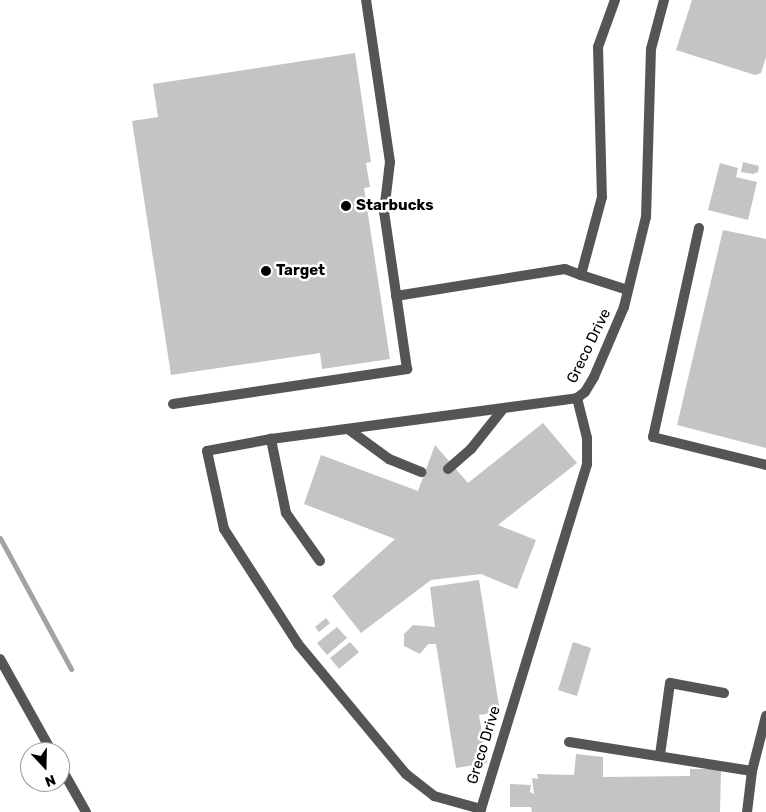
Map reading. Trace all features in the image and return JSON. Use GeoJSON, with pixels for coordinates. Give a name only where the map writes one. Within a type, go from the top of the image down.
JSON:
{"type":"FeatureCollection","features":[{"type":"Feature","properties":{"kind":"street"},"geometry":{"type":"LineString","coordinates":[[173,404],[407,369],[384,212],[390,162],[366,0]]}},
{"type":"Feature","properties":{"kind":"street"},"geometry":{"type":"LineString","coordinates":[[581,275],[602,197],[598,46],[614,0]]}},
{"type":"Feature","properties":{"kind":"street","name":"Greco Drive"},"geometry":{"type":"LineString","coordinates":[[271,439],[207,450],[224,529],[298,644],[406,774],[434,796],[480,809],[587,464],[586,438],[576,398],[585,392],[594,377],[628,290],[646,217],[651,49],[664,0]]}},
{"type":"Feature","properties":{"kind":"street"},"geometry":{"type":"LineString","coordinates":[[699,228],[653,437],[766,465]]}},
{"type":"Feature","properties":{"kind":"street"},"geometry":{"type":"LineString","coordinates":[[396,296],[565,269],[628,290]]}},
{"type":"Feature","properties":{"kind":"street"},"geometry":{"type":"LineString","coordinates":[[320,560],[286,513],[271,439],[503,410],[576,398]]}},
{"type":"Feature","properties":{"kind":"street"},"geometry":{"type":"LineString","coordinates":[[448,468],[471,449],[503,410]]}},
{"type":"Feature","properties":{"kind":"street"},"geometry":{"type":"LineString","coordinates":[[348,429],[389,459],[421,472]]}},
{"type":"Feature","properties":{"kind":"street"},"geometry":{"type":"LineString","coordinates":[[0,659],[46,742]]}},
{"type":"Feature","properties":{"kind":"street"},"geometry":{"type":"LineString","coordinates":[[660,755],[670,683],[724,693]]}},
{"type":"Feature","properties":{"kind":"street"},"geometry":{"type":"LineString","coordinates":[[748,812],[752,771],[766,716]]}},
{"type":"Feature","properties":{"kind":"street"},"geometry":{"type":"LineString","coordinates":[[569,742],[752,771]]}},
{"type":"Feature","properties":{"kind":"street"},"geometry":{"type":"LineString","coordinates":[[70,784],[86,812]]}},
{"type":"Feature","properties":{"kind":"building"},"geometry":{"type":"Polygon","coordinates":[[[692,0],[766,0],[766,57],[761,73],[755,75],[676,50],[692,0]]]}},
{"type":"Feature","properties":{"kind":"building","name":"Target"},"geometry":{"type":"Polygon","coordinates":[[[355,53],[371,162],[366,163],[370,187],[364,188],[390,359],[322,369],[320,353],[171,375],[132,121],[158,117],[153,84],[355,53]]]}},
{"type":"Feature","properties":{"kind":"building"},"geometry":{"type":"Polygon","coordinates":[[[743,162],[759,166],[758,172],[753,174],[741,172],[743,162]]]}},
{"type":"Feature","properties":{"kind":"building"},"geometry":{"type":"Polygon","coordinates":[[[720,163],[738,168],[736,177],[757,182],[748,220],[708,210],[720,163]]]}},
{"type":"Feature","properties":{"kind":"building"},"geometry":{"type":"Polygon","coordinates":[[[723,230],[766,239],[766,448],[677,425],[723,230]]]}},
{"type":"Feature","properties":{"kind":"building"},"geometry":{"type":"Polygon","coordinates":[[[543,423],[577,463],[498,525],[536,540],[517,589],[481,574],[431,580],[361,633],[332,596],[395,539],[304,504],[321,455],[418,491],[435,445],[468,483],[543,423]]]}},
{"type":"Feature","properties":{"kind":"building"},"geometry":{"type":"Polygon","coordinates":[[[479,580],[500,712],[479,715],[487,763],[456,768],[436,644],[428,644],[420,654],[404,646],[404,634],[413,625],[435,627],[430,587],[479,580]]]}},
{"type":"Feature","properties":{"kind":"building"},"geometry":{"type":"Polygon","coordinates":[[[326,618],[330,623],[319,632],[315,627],[326,618]]]}},
{"type":"Feature","properties":{"kind":"building"},"geometry":{"type":"Polygon","coordinates":[[[337,627],[347,638],[327,655],[317,643],[337,627]]]}},
{"type":"Feature","properties":{"kind":"building"},"geometry":{"type":"Polygon","coordinates":[[[350,642],[359,652],[339,669],[330,658],[350,642]]]}},
{"type":"Feature","properties":{"kind":"building"},"geometry":{"type":"Polygon","coordinates":[[[573,642],[591,648],[577,696],[558,690],[573,642]]]}},
{"type":"Feature","properties":{"kind":"building"},"geometry":{"type":"Polygon","coordinates":[[[576,754],[603,757],[603,777],[690,776],[690,769],[721,769],[720,812],[532,812],[531,807],[510,807],[510,784],[531,785],[530,792],[534,794],[532,778],[538,779],[537,774],[574,775],[576,754]]]}},
{"type":"Feature","properties":{"kind":"waterway"},"geometry":{"type":"LineString","coordinates":[[0,538],[71,669]]}},
{"type":"Feature","properties":{"kind":"place","name":"Starbucks"},"geometry":{"type":"Point","coordinates":[346,206]}},
{"type":"Feature","properties":{"kind":"place","name":"Target"},"geometry":{"type":"Point","coordinates":[266,271]}}]}
